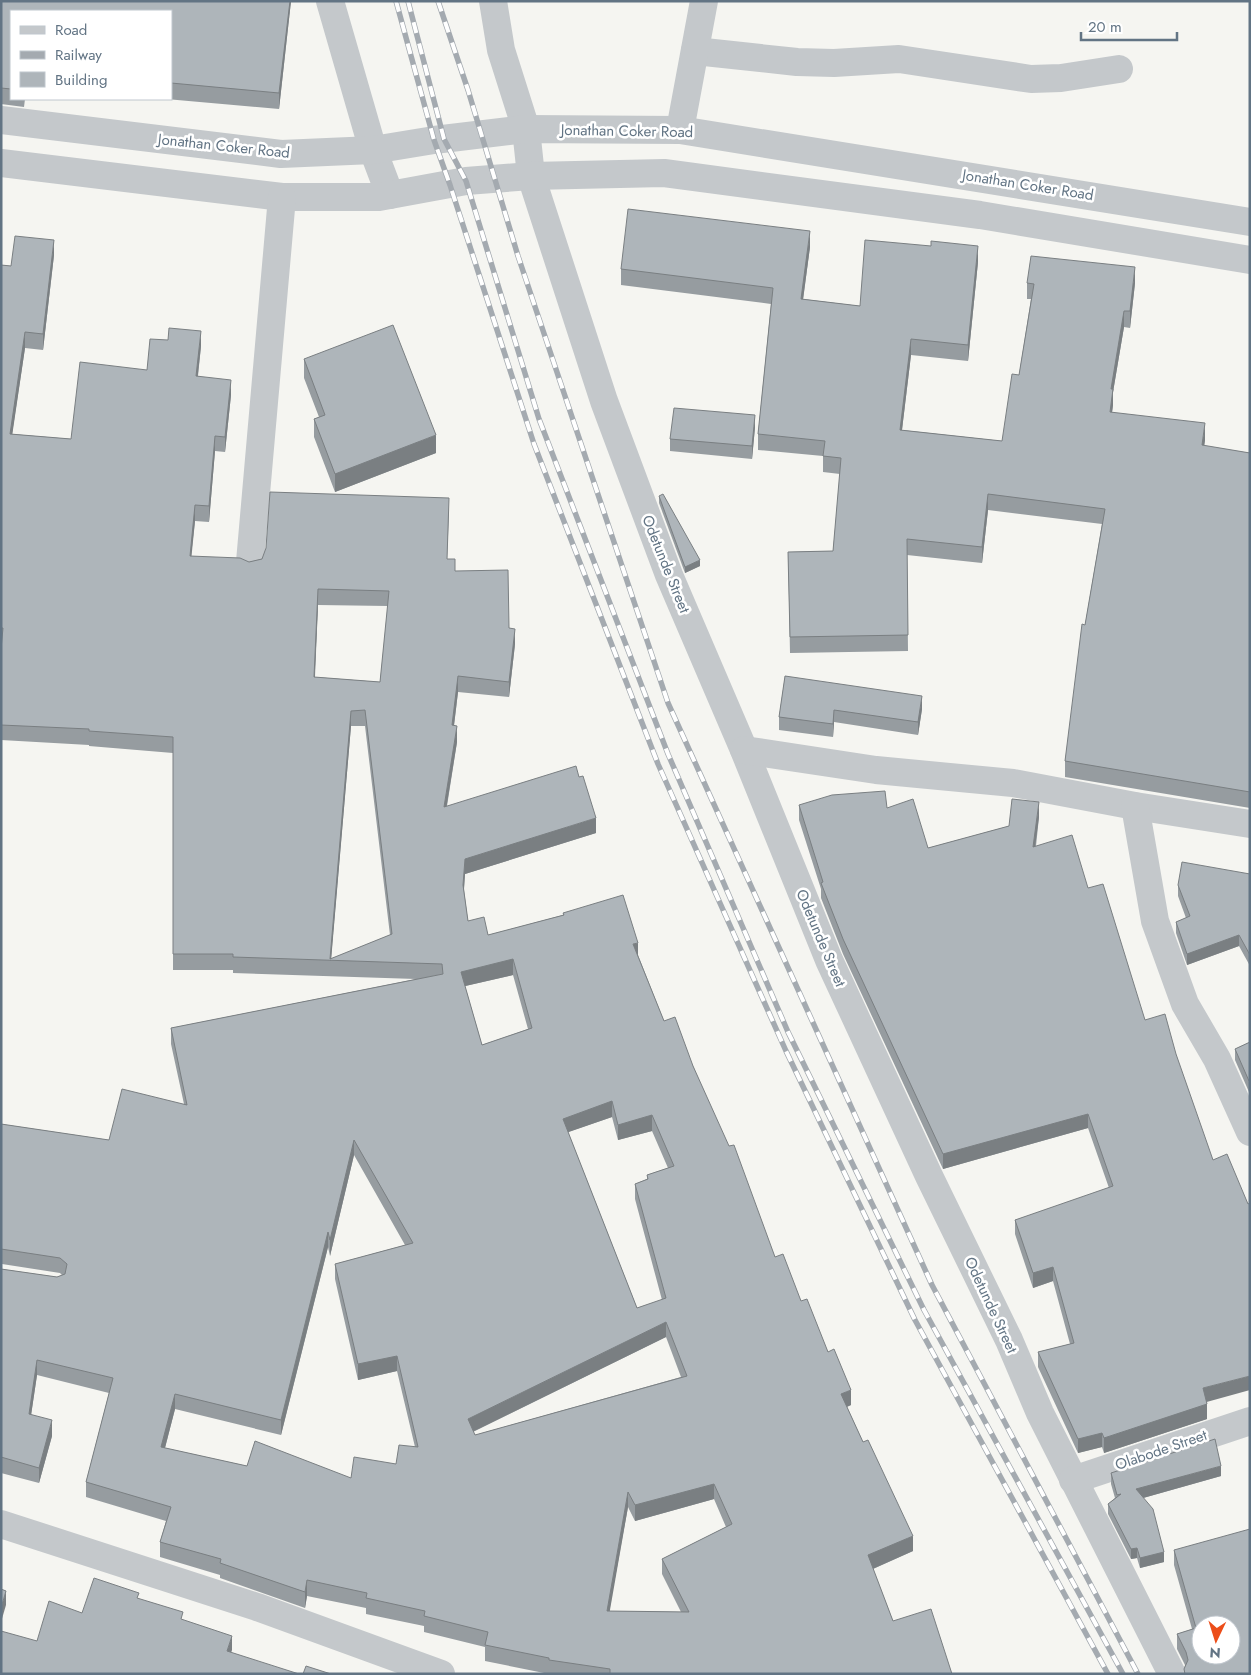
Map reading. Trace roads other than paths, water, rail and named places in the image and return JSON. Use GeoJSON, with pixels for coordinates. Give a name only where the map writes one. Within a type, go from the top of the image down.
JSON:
{"type":"FeatureCollection","features":[{"type":"Feature","properties":{"kind":"street"},"geometry":{"type":"LineString","coordinates":[[330,1],[373,150],[390,195]]}},
{"type":"Feature","properties":{"kind":"street","name":"Odetunde Street"},"geometry":{"type":"LineString","coordinates":[[493,1],[501,50],[526,129],[531,176],[608,410],[669,575],[744,750],[829,960],[929,1176],[1009,1340],[1040,1413],[1172,1674]]}},
{"type":"Feature","properties":{"kind":"street"},"geometry":{"type":"LineString","coordinates":[[680,130],[704,1]]}},
{"type":"Feature","properties":{"kind":"street"},"geometry":{"type":"LineString","coordinates":[[694,51],[797,62],[834,63],[899,59],[1032,79],[1061,78],[1118,69]]}},
{"type":"Feature","properties":{"kind":"street","name":"Jonathan Coker Road"},"geometry":{"type":"LineString","coordinates":[[1,120],[281,154],[373,150],[434,140],[526,129],[680,130],[1250,222]]}},
{"type":"Feature","properties":{"kind":"street"},"geometry":{"type":"LineString","coordinates":[[1,163],[282,197],[390,195],[466,181],[531,176],[664,173],[980,215],[1250,260]]}},
{"type":"Feature","properties":{"kind":"street"},"geometry":{"type":"LineString","coordinates":[[250,562],[282,197]]}},
{"type":"Feature","properties":{"kind":"street"},"geometry":{"type":"LineString","coordinates":[[744,750],[876,770],[1013,783],[1135,806],[1250,824]]}},
{"type":"Feature","properties":{"kind":"street"},"geometry":{"type":"LineString","coordinates":[[1135,806],[1159,930],[1184,1004],[1217,1059],[1250,1132]]}},
{"type":"Feature","properties":{"kind":"street","name":"Olabode Street"},"geometry":{"type":"LineString","coordinates":[[1074,1480],[1250,1421]]}},
{"type":"Feature","properties":{"kind":"street"},"geometry":{"type":"LineString","coordinates":[[1,1524],[257,1607],[441,1674]]}},
{"type":"Feature","properties":{"kind":"railway"},"geometry":{"type":"LineString","coordinates":[[396,1],[434,140],[534,444],[658,764],[786,1051],[915,1320],[1108,1674]]}},
{"type":"Feature","properties":{"kind":"railway"},"geometry":{"type":"LineString","coordinates":[[408,1],[444,139],[466,181],[539,419],[668,754],[788,1032],[924,1310],[1123,1674]]}},
{"type":"Feature","properties":{"kind":"railway"},"geometry":{"type":"LineString","coordinates":[[438,1],[468,90],[518,256],[668,703],[932,1285],[1138,1674]]}}]}
